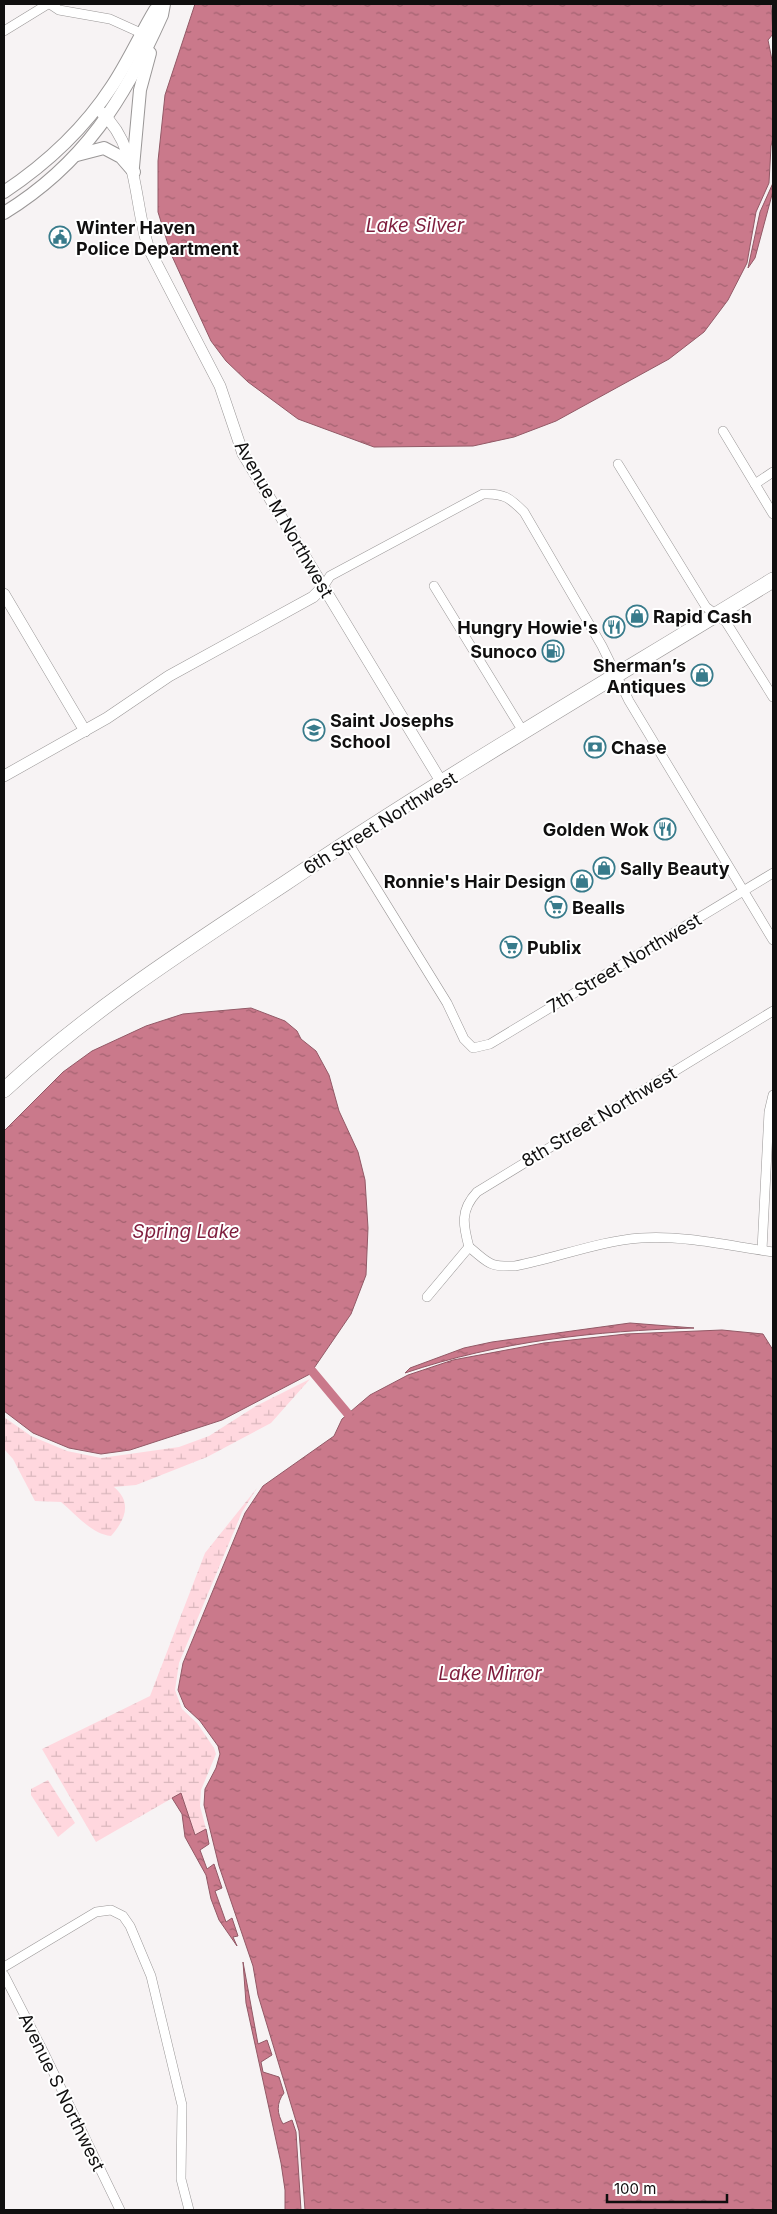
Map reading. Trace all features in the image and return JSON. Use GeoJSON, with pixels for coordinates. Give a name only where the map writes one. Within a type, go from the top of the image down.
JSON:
{"type":"FeatureCollection","features":[{"type":"Feature","properties":{"kind":"highway","name":"6th Street Northwest"},"geometry":{"type":"LineString","coordinates":[[4,1090],[64,1037],[114,998],[348,841],[773,580]]}},
{"type":"Feature","properties":{"kind":"main road"},"geometry":{"type":"LineString","coordinates":[[4,192],[24,179],[64,145],[113,84],[155,10],[163,8]]}},
{"type":"Feature","properties":{"kind":"main road"},"geometry":{"type":"LineString","coordinates":[[4,213],[33,192],[75,156],[107,118],[127,88],[163,8]]}},
{"type":"Feature","properties":{"kind":"main road"},"geometry":{"type":"LineString","coordinates":[[133,169],[140,90],[163,8]]}},
{"type":"Feature","properties":{"kind":"main road"},"geometry":{"type":"LineString","coordinates":[[75,156],[87,151],[104,148],[121,157],[133,169]]}},
{"type":"Feature","properties":{"kind":"main road"},"geometry":{"type":"LineString","coordinates":[[24,179],[33,192]]}},
{"type":"Feature","properties":{"kind":"street"},"geometry":{"type":"LineString","coordinates":[[4,31],[49,4],[59,10],[125,24],[141,32]]}},
{"type":"Feature","properties":{"kind":"street","name":"Avenue M Northwest"},"geometry":{"type":"LineString","coordinates":[[94,110],[107,118],[123,142],[133,169],[142,225],[149,249],[220,386],[243,454],[442,783]]}},
{"type":"Feature","properties":{"kind":"street"},"geometry":{"type":"LineString","coordinates":[[723,431],[773,514]]}},
{"type":"Feature","properties":{"kind":"street"},"geometry":{"type":"LineString","coordinates":[[618,464],[706,607],[726,622],[773,697]]}},
{"type":"Feature","properties":{"kind":"street"},"geometry":{"type":"LineString","coordinates":[[754,484],[773,472]]}},
{"type":"Feature","properties":{"kind":"street"},"geometry":{"type":"LineString","coordinates":[[4,776],[85,731],[157,683],[313,597],[330,576],[483,494],[494,493],[509,497],[524,512],[602,646],[628,701],[773,940]]}},
{"type":"Feature","properties":{"kind":"street"},"geometry":{"type":"LineString","coordinates":[[434,586],[524,733]]}},
{"type":"Feature","properties":{"kind":"street"},"geometry":{"type":"LineString","coordinates":[[4,594],[85,731]]}},
{"type":"Feature","properties":{"kind":"street","name":"7th Street Northwest"},"geometry":{"type":"LineString","coordinates":[[348,841],[447,1002],[464,1039],[473,1048],[490,1044],[773,873]]}},
{"type":"Feature","properties":{"kind":"street","name":"8th Street Northwest"},"geometry":{"type":"LineString","coordinates":[[469,1247],[462,1221],[465,1208],[477,1192],[773,1010]]}},
{"type":"Feature","properties":{"kind":"street"},"geometry":{"type":"LineString","coordinates":[[762,1250],[769,1112],[773,1095]]}},
{"type":"Feature","properties":{"kind":"street"},"geometry":{"type":"LineString","coordinates":[[427,1297],[469,1247],[494,1267],[515,1266],[622,1240],[657,1237],[773,1252]]}},
{"type":"Feature","properties":{"kind":"street"},"geometry":{"type":"LineString","coordinates":[[4,1966],[96,1912],[103,1910],[116,1912],[127,1921],[154,1985],[182,2106],[181,2178],[189,2210]]}},
{"type":"Feature","properties":{"kind":"street","name":"Avenue S Northwest"},"geometry":{"type":"LineString","coordinates":[[4,1975],[39,2042],[120,2210]]}},
{"type":"Feature","properties":{"kind":"green space"},"geometry":{"type":"Polygon","coordinates":[[[310,1379],[271,1423],[207,1457],[136,1485],[114,1487],[123,1499],[125,1511],[120,1523],[111,1536],[90,1528],[61,1502],[35,1501],[13,1459],[4,1449],[4,1417],[31,1436],[67,1451],[101,1458],[179,1447],[209,1436],[256,1406],[310,1379]]]}},
{"type":"Feature","properties":{"kind":"green space"},"geometry":{"type":"Polygon","coordinates":[[[257,1488],[242,1512],[179,1663],[175,1690],[182,1709],[197,1723],[216,1754],[201,1790],[200,1806],[206,1829],[195,1835],[181,1793],[96,1842],[42,1749],[150,1696],[205,1553],[257,1488]]]}},
{"type":"Feature","properties":{"kind":"green space"},"geometry":{"type":"Polygon","coordinates":[[[48,1780],[75,1823],[58,1837],[31,1795],[31,1789],[48,1780]]]}},
{"type":"Feature","properties":{"kind":"water","name":"Lake Silver"},"geometry":{"type":"Polygon","coordinates":[[[195,4],[771,4],[773,34],[768,40],[773,65],[773,138],[769,183],[756,212],[747,263],[728,300],[704,332],[669,359],[556,421],[514,437],[473,446],[374,447],[298,419],[248,382],[226,361],[211,341],[171,254],[158,212],[158,161],[165,95],[195,4]]]}},
{"type":"Feature","properties":{"kind":"water"},"geometry":{"type":"Polygon","coordinates":[[[773,183],[773,191],[755,258],[748,268],[760,212],[773,183]]]}},
{"type":"Feature","properties":{"kind":"water","name":"Spring Lake"},"geometry":{"type":"Polygon","coordinates":[[[251,1008],[285,1021],[297,1031],[301,1039],[316,1051],[329,1075],[339,1111],[358,1152],[365,1180],[368,1228],[366,1275],[351,1314],[310,1374],[222,1420],[130,1450],[101,1454],[69,1448],[33,1433],[4,1411],[4,1131],[63,1072],[92,1051],[146,1026],[183,1014],[251,1008]]]}},
{"type":"Feature","properties":{"kind":"water"},"geometry":{"type":"Polygon","coordinates":[[[630,1323],[694,1328],[584,1335],[512,1345],[441,1362],[405,1373],[410,1368],[464,1348],[492,1342],[630,1323]]]}},
{"type":"Feature","properties":{"kind":"water","name":"Lake Mirror"},"geometry":{"type":"Polygon","coordinates":[[[722,1330],[763,1334],[773,1350],[773,2210],[305,2210],[299,2131],[258,1995],[253,1966],[219,1866],[204,1805],[205,1789],[216,1768],[220,1754],[218,1746],[200,1721],[185,1707],[178,1690],[183,1663],[245,1513],[263,1486],[334,1436],[342,1419],[357,1406],[370,1395],[408,1375],[453,1360],[544,1343],[626,1334],[722,1330]]]}},
{"type":"Feature","properties":{"kind":"water"},"geometry":{"type":"Polygon","coordinates":[[[181,1793],[195,1835],[206,1829],[209,1844],[200,1850],[207,1869],[214,1864],[222,1888],[215,1891],[226,1922],[232,1918],[238,1936],[233,1937],[237,1946],[219,1920],[211,1899],[206,1875],[185,1837],[182,1814],[172,1798],[181,1793]]]}},
{"type":"Feature","properties":{"kind":"water"},"geometry":{"type":"Polygon","coordinates":[[[243,1962],[258,2044],[267,2040],[272,2055],[261,2062],[263,2072],[279,2077],[284,2093],[278,2108],[280,2116],[283,2124],[292,2120],[296,2132],[301,2210],[285,2210],[285,2190],[281,2163],[246,2003],[243,1962]]]}},
{"type":"Feature","properties":{"kind":"waterway"},"geometry":{"type":"LineString","coordinates":[[312,1371],[348,1414]]}},
{"type":"Feature","properties":{"kind":"place","name":"Winter Haven Police Department"},"geometry":{"type":"Point","coordinates":[60,237]}},
{"type":"Feature","properties":{"kind":"place","name":"Rapid Cash"},"geometry":{"type":"Point","coordinates":[637,616]}},
{"type":"Feature","properties":{"kind":"place","name":"Hungry Howie's"},"geometry":{"type":"Point","coordinates":[614,627]}},
{"type":"Feature","properties":{"kind":"place","name":"Sunoco"},"geometry":{"type":"Point","coordinates":[553,651]}},
{"type":"Feature","properties":{"kind":"place","name":"Sherman’s Antiques"},"geometry":{"type":"Point","coordinates":[702,675]}},
{"type":"Feature","properties":{"kind":"place","name":"Saint Josephs School"},"geometry":{"type":"Point","coordinates":[314,730]}},
{"type":"Feature","properties":{"kind":"place","name":"Chase"},"geometry":{"type":"Point","coordinates":[595,747]}},
{"type":"Feature","properties":{"kind":"place","name":"Golden Wok"},"geometry":{"type":"Point","coordinates":[665,829]}},
{"type":"Feature","properties":{"kind":"place","name":"Sally Beauty"},"geometry":{"type":"Point","coordinates":[604,868]}},
{"type":"Feature","properties":{"kind":"place","name":"Ronnie's Hair Design"},"geometry":{"type":"Point","coordinates":[582,881]}},
{"type":"Feature","properties":{"kind":"place","name":"Bealls"},"geometry":{"type":"Point","coordinates":[556,907]}},
{"type":"Feature","properties":{"kind":"place","name":"Publix"},"geometry":{"type":"Point","coordinates":[511,947]}}]}
